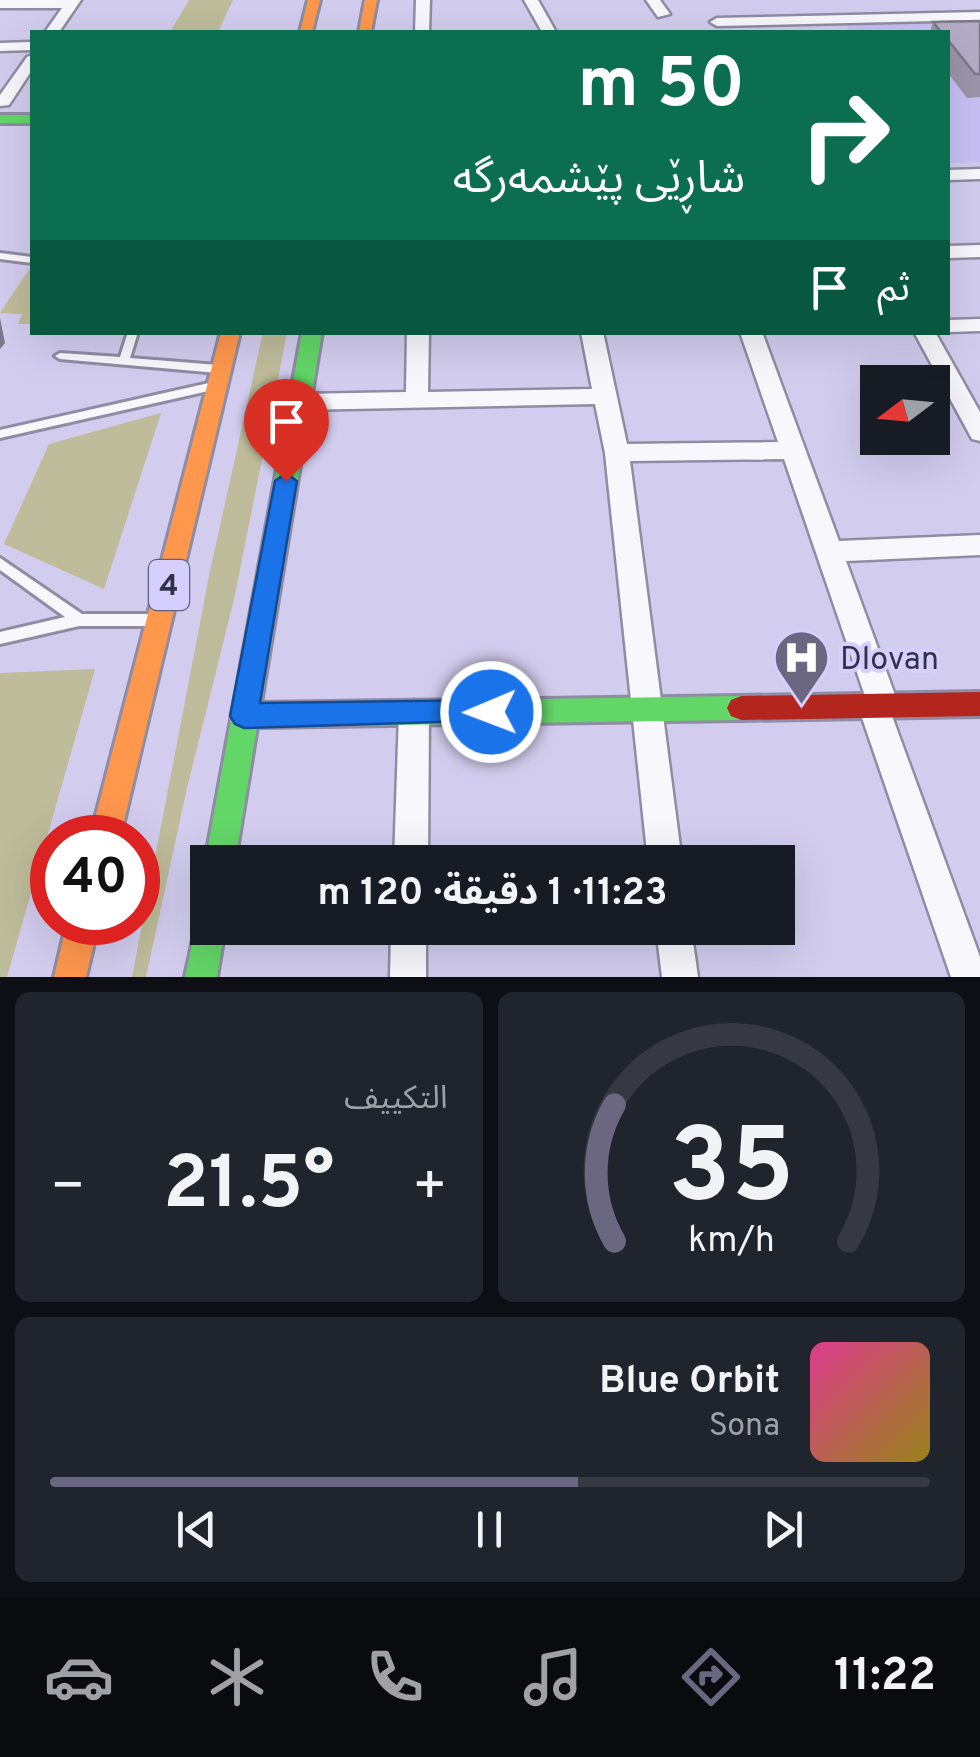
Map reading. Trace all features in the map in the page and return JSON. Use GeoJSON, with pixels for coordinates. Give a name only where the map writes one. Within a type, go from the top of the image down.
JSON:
{"type":"FeatureCollection","features":[{"type":"Feature","properties":{"kind":"main road"},"geometry":{"type":"LineString","coordinates":[[306,30],[314,0]]}},
{"type":"Feature","properties":{"kind":"main road"},"geometry":{"type":"LineString","coordinates":[[365,30],[371,0]]}},
{"type":"Feature","properties":{"kind":"main road"},"geometry":{"type":"LineString","coordinates":[[1,107],[30,102]]}},
{"type":"Feature","properties":{"kind":"main road"},"geometry":{"type":"LineString","coordinates":[[1,107],[30,118]]}},
{"type":"Feature","properties":{"kind":"main road","name":"4"},"geometry":{"type":"LineString","coordinates":[[111,815],[230,335]]}},
{"type":"Feature","properties":{"kind":"main road"},"geometry":{"type":"LineString","coordinates":[[223,845],[311,335]]}},
{"type":"Feature","properties":{"kind":"main road"},"geometry":{"type":"LineString","coordinates":[[244,716],[980,704]]}},
{"type":"Feature","properties":{"kind":"main road"},"geometry":{"type":"LineString","coordinates":[[70,977],[78,945]]}},
{"type":"Feature","properties":{"kind":"main road"},"geometry":{"type":"LineString","coordinates":[[201,977],[206,945]]}},
{"type":"Feature","properties":{"kind":"street"},"geometry":{"type":"LineString","coordinates":[[422,0],[422,30]]}},
{"type":"Feature","properties":{"kind":"street"},"geometry":{"type":"LineString","coordinates":[[531,0],[548,30]]}},
{"type":"Feature","properties":{"kind":"street"},"geometry":{"type":"LineString","coordinates":[[653,0],[663,14]]}},
{"type":"Feature","properties":{"kind":"street"},"geometry":{"type":"LineString","coordinates":[[730,0],[746,21]]}},
{"type":"Feature","properties":{"kind":"street"},"geometry":{"type":"LineString","coordinates":[[798,0],[810,19]]}},
{"type":"Feature","properties":{"kind":"street"},"geometry":{"type":"LineString","coordinates":[[868,0],[880,18]]}},
{"type":"Feature","properties":{"kind":"street"},"geometry":{"type":"LineString","coordinates":[[954,0],[975,16]]}},
{"type":"Feature","properties":{"kind":"street"},"geometry":{"type":"LineString","coordinates":[[0,4],[73,2]]}},
{"type":"Feature","properties":{"kind":"street"},"geometry":{"type":"LineString","coordinates":[[53,30],[73,2]]}},
{"type":"Feature","properties":{"kind":"street"},"geometry":{"type":"LineString","coordinates":[[717,22],[975,16]]}},
{"type":"Feature","properties":{"kind":"street"},"geometry":{"type":"LineString","coordinates":[[0,46],[30,46]]}},
{"type":"Feature","properties":{"kind":"street"},"geometry":{"type":"LineString","coordinates":[[1,107],[30,63]]}},
{"type":"Feature","properties":{"kind":"street"},"geometry":{"type":"LineString","coordinates":[[950,175],[980,174]]}},
{"type":"Feature","properties":{"kind":"street"},"geometry":{"type":"LineString","coordinates":[[950,252],[980,251]]}},
{"type":"Feature","properties":{"kind":"street"},"geometry":{"type":"LineString","coordinates":[[950,326],[980,325]]}},
{"type":"Feature","properties":{"kind":"street"},"geometry":{"type":"LineString","coordinates":[[417,400],[418,335]]}},
{"type":"Feature","properties":{"kind":"street"},"geometry":{"type":"LineString","coordinates":[[593,335],[616,453],[663,845]]}},
{"type":"Feature","properties":{"kind":"street"},"geometry":{"type":"LineString","coordinates":[[752,335],[830,552],[878,706],[970,959]]}},
{"type":"Feature","properties":{"kind":"street"},"geometry":{"type":"LineString","coordinates":[[926,335],[980,433]]}},
{"type":"Feature","properties":{"kind":"street"},"geometry":{"type":"LineString","coordinates":[[300,402],[604,396]]}},
{"type":"Feature","properties":{"kind":"street"},"geometry":{"type":"LineString","coordinates":[[616,453],[793,450]]}},
{"type":"Feature","properties":{"kind":"street"},"geometry":{"type":"LineString","coordinates":[[830,552],[980,545]]}},
{"type":"Feature","properties":{"kind":"street"},"geometry":{"type":"LineString","coordinates":[[410,845],[414,713]]}},
{"type":"Feature","properties":{"kind":"street"},"geometry":{"type":"LineString","coordinates":[[408,977],[409,945]]}},
{"type":"Feature","properties":{"kind":"street"},"geometry":{"type":"LineString","coordinates":[[676,945],[680,977]]}},
{"type":"Feature","properties":{"kind":"lane"},"geometry":{"type":"LineString","coordinates":[[0,256],[30,260]]}},
{"type":"Feature","properties":{"kind":"lane"},"geometry":{"type":"LineString","coordinates":[[124,361],[132,335]]}},
{"type":"Feature","properties":{"kind":"lane"},"geometry":{"type":"LineString","coordinates":[[60,356],[124,361],[218,377]]}},
{"type":"Feature","properties":{"kind":"lane"},"geometry":{"type":"LineString","coordinates":[[2,437],[218,377]]}},
{"type":"Feature","properties":{"kind":"lane"},"geometry":{"type":"LineString","coordinates":[[0,563],[79,620]]}},
{"type":"Feature","properties":{"kind":"lane"},"geometry":{"type":"LineString","coordinates":[[0,638],[79,620],[161,620]]}},
{"type":"Feature","properties":{"kind":"shaded area"},"geometry":{"type":"Polygon","coordinates":[[[189,0],[233,0],[219,30],[171,30],[189,0]]]}},
{"type":"Feature","properties":{"kind":"shaded area"},"geometry":{"type":"Polygon","coordinates":[[[980,20],[980,162],[950,163],[950,30],[848,30],[847,25],[980,20]]]}},
{"type":"Feature","properties":{"kind":"shaded area"},"geometry":{"type":"Polygon","coordinates":[[[30,268],[30,324],[18,324],[22,314],[0,313],[30,268]]]}},
{"type":"Feature","properties":{"kind":"shaded area"},"geometry":{"type":"Polygon","coordinates":[[[262,335],[287,335],[235,595],[160,912],[160,831],[210,571],[262,335]]]}},
{"type":"Feature","properties":{"kind":"shaded area"},"geometry":{"type":"Polygon","coordinates":[[[161,413],[104,589],[4,544],[49,444],[161,413]]]}},
{"type":"Feature","properties":{"kind":"shaded area"},"geometry":{"type":"Polygon","coordinates":[[[95,669],[53,815],[30,815],[30,896],[7,977],[0,977],[0,673],[95,669]]]}},
{"type":"Feature","properties":{"kind":"shaded area"},"geometry":{"type":"Polygon","coordinates":[[[138,945],[153,945],[146,977],[132,977],[138,945]]]}},
{"type":"Feature","properties":{"kind":"building"},"geometry":{"type":"Polygon","coordinates":[[[980,21],[980,74],[975,74],[950,43],[950,30],[939,30],[933,22],[980,21]]]}},
{"type":"Feature","properties":{"kind":"traffic: fast"},"geometry":{"type":"LineString","coordinates":[[0,119],[30,119]]}},
{"type":"Feature","properties":{"kind":"traffic: fast"},"geometry":{"type":"LineString","coordinates":[[223,845],[311,335]]}},
{"type":"Feature","properties":{"kind":"traffic: fast"},"geometry":{"type":"LineString","coordinates":[[244,715],[741,708]]}},
{"type":"Feature","properties":{"kind":"traffic: fast"},"geometry":{"type":"LineString","coordinates":[[201,977],[206,945]]}},
{"type":"Feature","properties":{"kind":"traffic: slow"},"geometry":{"type":"LineString","coordinates":[[306,30],[314,0]]}},
{"type":"Feature","properties":{"kind":"traffic: slow"},"geometry":{"type":"LineString","coordinates":[[365,30],[371,0]]}},
{"type":"Feature","properties":{"kind":"traffic: slow"},"geometry":{"type":"LineString","coordinates":[[111,815],[230,335]]}},
{"type":"Feature","properties":{"kind":"traffic: slow"},"geometry":{"type":"LineString","coordinates":[[70,977],[78,945]]}},
{"type":"Feature","properties":{"kind":"traffic: jam"},"geometry":{"type":"LineString","coordinates":[[741,708],[980,704]]}},
{"type":"Feature","properties":{"kind":"place","name":"Dlovan"},"geometry":{"type":"Point","coordinates":[801,707]}},
{"type":"Feature","properties":{"kind":"route"},"geometry":{"type":"LineString","coordinates":[[286,481],[244,716],[491,712]]}}]}
